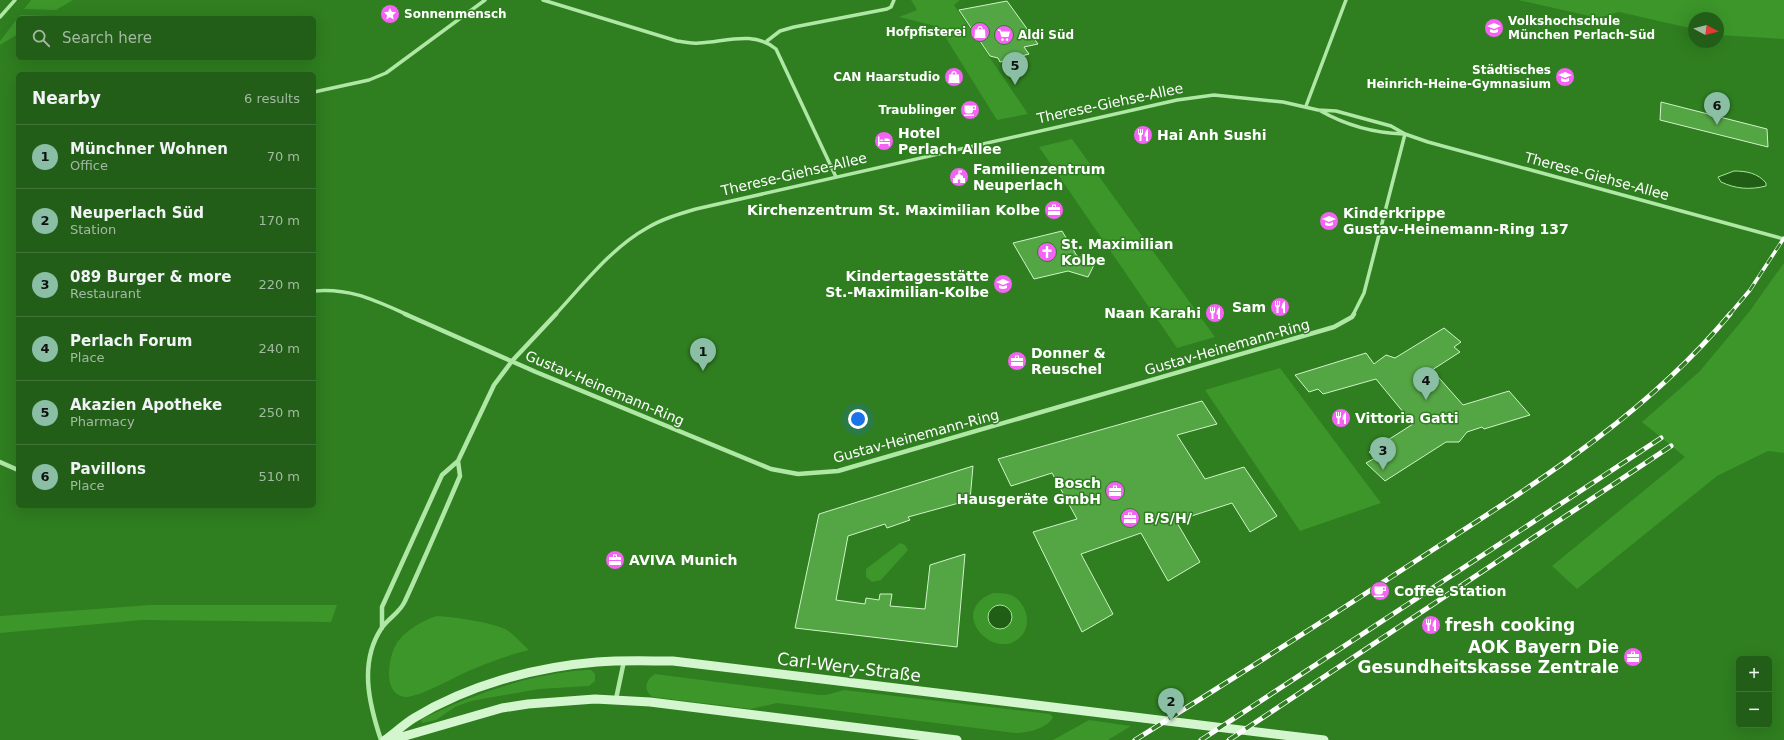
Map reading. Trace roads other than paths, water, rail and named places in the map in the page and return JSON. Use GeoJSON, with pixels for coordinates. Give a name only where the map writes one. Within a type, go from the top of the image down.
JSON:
{"type":"FeatureCollection","features":[{"type":"Feature","properties":{"kind":"main road","name":"Carl-Wery-Straße"},"geometry":{"type":"LineString","coordinates":[[385,740],[418,715],[460,696],[508,679],[588,663],[673,661],[1324,740]]}},
{"type":"Feature","properties":{"kind":"main road"},"geometry":{"type":"LineString","coordinates":[[391,740],[502,708],[576,699],[616,699],[957,740]]}},
{"type":"Feature","properties":{"kind":"street"},"geometry":{"type":"LineString","coordinates":[[0,17],[15,0]]}},
{"type":"Feature","properties":{"kind":"street"},"geometry":{"type":"LineString","coordinates":[[316,92],[369,80],[386,73],[485,0]]}},
{"type":"Feature","properties":{"kind":"street"},"geometry":{"type":"LineString","coordinates":[[543,0],[677,41],[700,43],[741,39],[767,41],[776,49],[836,177]]}},
{"type":"Feature","properties":{"kind":"street"},"geometry":{"type":"LineString","coordinates":[[767,41],[780,31],[794,27],[887,9],[891,7],[894,0]]}},
{"type":"Feature","properties":{"kind":"street"},"geometry":{"type":"LineString","coordinates":[[1306,106],[1346,0]]}},
{"type":"Feature","properties":{"kind":"street","name":"Therese-Giehse-Allee"},"geometry":{"type":"LineString","coordinates":[[382,628],[382,607],[442,475],[458,461],[494,385],[535,334],[616,250],[646,228],[668,218],[696,209],[1197,96],[1252,97],[1306,106],[1318,110],[1333,118],[1388,134],[1405,134]]}},
{"type":"Feature","properties":{"kind":"street","name":"Therese-Giehse-Allee"},"geometry":{"type":"LineString","coordinates":[[1318,110],[1336,111],[1357,116],[1391,126],[1405,134],[1428,142],[1784,239]]}},
{"type":"Feature","properties":{"kind":"street","name":"Gustav-Heinemann-Ring"},"geometry":{"type":"LineString","coordinates":[[316,291],[334,290],[351,292],[386,305],[512,361],[771,469],[798,474],[838,471],[1334,327],[1352,317],[1367,284],[1405,134]]}},
{"type":"Feature","properties":{"kind":"street","name":"Therese-Giehse-Allee"},"geometry":{"type":"LineString","coordinates":[[381,740],[371,711],[367,685],[368,661],[382,628],[402,606],[460,476],[458,461]]}},
{"type":"Feature","properties":{"kind":"street"},"geometry":{"type":"LineString","coordinates":[[0,462],[16,469]]}},
{"type":"Feature","properties":{"kind":"street"},"geometry":{"type":"LineString","coordinates":[[616,699],[624,662]]}},
{"type":"Feature","properties":{"kind":"railway"},"geometry":{"type":"LineString","coordinates":[[1729,315],[1750,290],[1784,238]]}},
{"type":"Feature","properties":{"kind":"railway"},"geometry":{"type":"LineString","coordinates":[[1135,740],[1357,599],[1551,472],[1590,444],[1664,383],[1698,350],[1730,314]]}},
{"type":"Feature","properties":{"kind":"railway"},"geometry":{"type":"LineString","coordinates":[[1201,740],[1661,438]]}},
{"type":"Feature","properties":{"kind":"railway"},"geometry":{"type":"LineString","coordinates":[[1229,740],[1671,446]]}},
{"type":"Feature","properties":{"kind":"place","name":"Sonnenmensch"},"geometry":{"type":"Point","coordinates":[390,14]}},
{"type":"Feature","properties":{"kind":"place","name":"Volkshochschule München Perlach-Süd"},"geometry":{"type":"Point","coordinates":[1494,28]}},
{"type":"Feature","properties":{"kind":"place","name":"Hofpfisterei"},"geometry":{"type":"Point","coordinates":[980,32]}},
{"type":"Feature","properties":{"kind":"place","name":"Aldi Süd"},"geometry":{"type":"Point","coordinates":[1004,35]}},
{"type":"Feature","properties":{"kind":"place","name":"CAN Haarstudio"},"geometry":{"type":"Point","coordinates":[954,77]}},
{"type":"Feature","properties":{"kind":"place","name":"Städtisches Heinrich-Heine-Gymnasium"},"geometry":{"type":"Point","coordinates":[1565,77]}},
{"type":"Feature","properties":{"kind":"place","name":"Akazien Apotheke"},"geometry":{"type":"Point","coordinates":[1015,85]}},
{"type":"Feature","properties":{"kind":"place","name":"Traublinger"},"geometry":{"type":"Point","coordinates":[970,110]}},
{"type":"Feature","properties":{"kind":"place","name":"Pavillons"},"geometry":{"type":"Point","coordinates":[1717,125]}},
{"type":"Feature","properties":{"kind":"place","name":"Hai Anh Sushi"},"geometry":{"type":"Point","coordinates":[1143,135]}},
{"type":"Feature","properties":{"kind":"place","name":"Hotel Perlach Allee"},"geometry":{"type":"Point","coordinates":[884,141]}},
{"type":"Feature","properties":{"kind":"place","name":"Familienzentrum Neuperlach"},"geometry":{"type":"Point","coordinates":[959,177]}},
{"type":"Feature","properties":{"kind":"place","name":"Kirchenzentrum St. Maximilian Kolbe"},"geometry":{"type":"Point","coordinates":[1054,210]}},
{"type":"Feature","properties":{"kind":"place","name":"Kinderkrippe Gustav-Heinemann-Ring 137"},"geometry":{"type":"Point","coordinates":[1329,221]}},
{"type":"Feature","properties":{"kind":"place","name":"St. Maximilian Kolbe"},"geometry":{"type":"Point","coordinates":[1047,252]}},
{"type":"Feature","properties":{"kind":"place","name":"Kindertagesstätte St.-Maximilian-Kolbe"},"geometry":{"type":"Point","coordinates":[1003,284]}},
{"type":"Feature","properties":{"kind":"place","name":"Sam"},"geometry":{"type":"Point","coordinates":[1280,307]}},
{"type":"Feature","properties":{"kind":"place","name":"Naan Karahi"},"geometry":{"type":"Point","coordinates":[1215,313]}},
{"type":"Feature","properties":{"kind":"place","name":"Donner & Reuschel"},"geometry":{"type":"Point","coordinates":[1017,361]}},
{"type":"Feature","properties":{"kind":"place","name":"Münchner Wohnen"},"geometry":{"type":"Point","coordinates":[703,371]}},
{"type":"Feature","properties":{"kind":"place","name":"Perlach Forum"},"geometry":{"type":"Point","coordinates":[1426,400]}},
{"type":"Feature","properties":{"kind":"place","name":"Vittoria Gatti"},"geometry":{"type":"Point","coordinates":[1341,418]}},
{"type":"Feature","properties":{"kind":"place","name":"089 Burger & more"},"geometry":{"type":"Point","coordinates":[1383,470]}},
{"type":"Feature","properties":{"kind":"place","name":"Bosch Hausgeräte GmbH"},"geometry":{"type":"Point","coordinates":[1115,491]}},
{"type":"Feature","properties":{"kind":"place","name":"B/S/H/"},"geometry":{"type":"Point","coordinates":[1130,518]}},
{"type":"Feature","properties":{"kind":"place","name":"AVIVA Munich"},"geometry":{"type":"Point","coordinates":[615,560]}},
{"type":"Feature","properties":{"kind":"place","name":"Coffee Station"},"geometry":{"type":"Point","coordinates":[1380,591]}},
{"type":"Feature","properties":{"kind":"place","name":"fresh cooking"},"geometry":{"type":"Point","coordinates":[1431,625]}},
{"type":"Feature","properties":{"kind":"place","name":"AOK Bayern Die Gesundheitskasse Zentrale"},"geometry":{"type":"Point","coordinates":[1633,657]}},
{"type":"Feature","properties":{"kind":"place","name":"Neuperlach Süd"},"geometry":{"type":"Point","coordinates":[1171,721]}}]}
